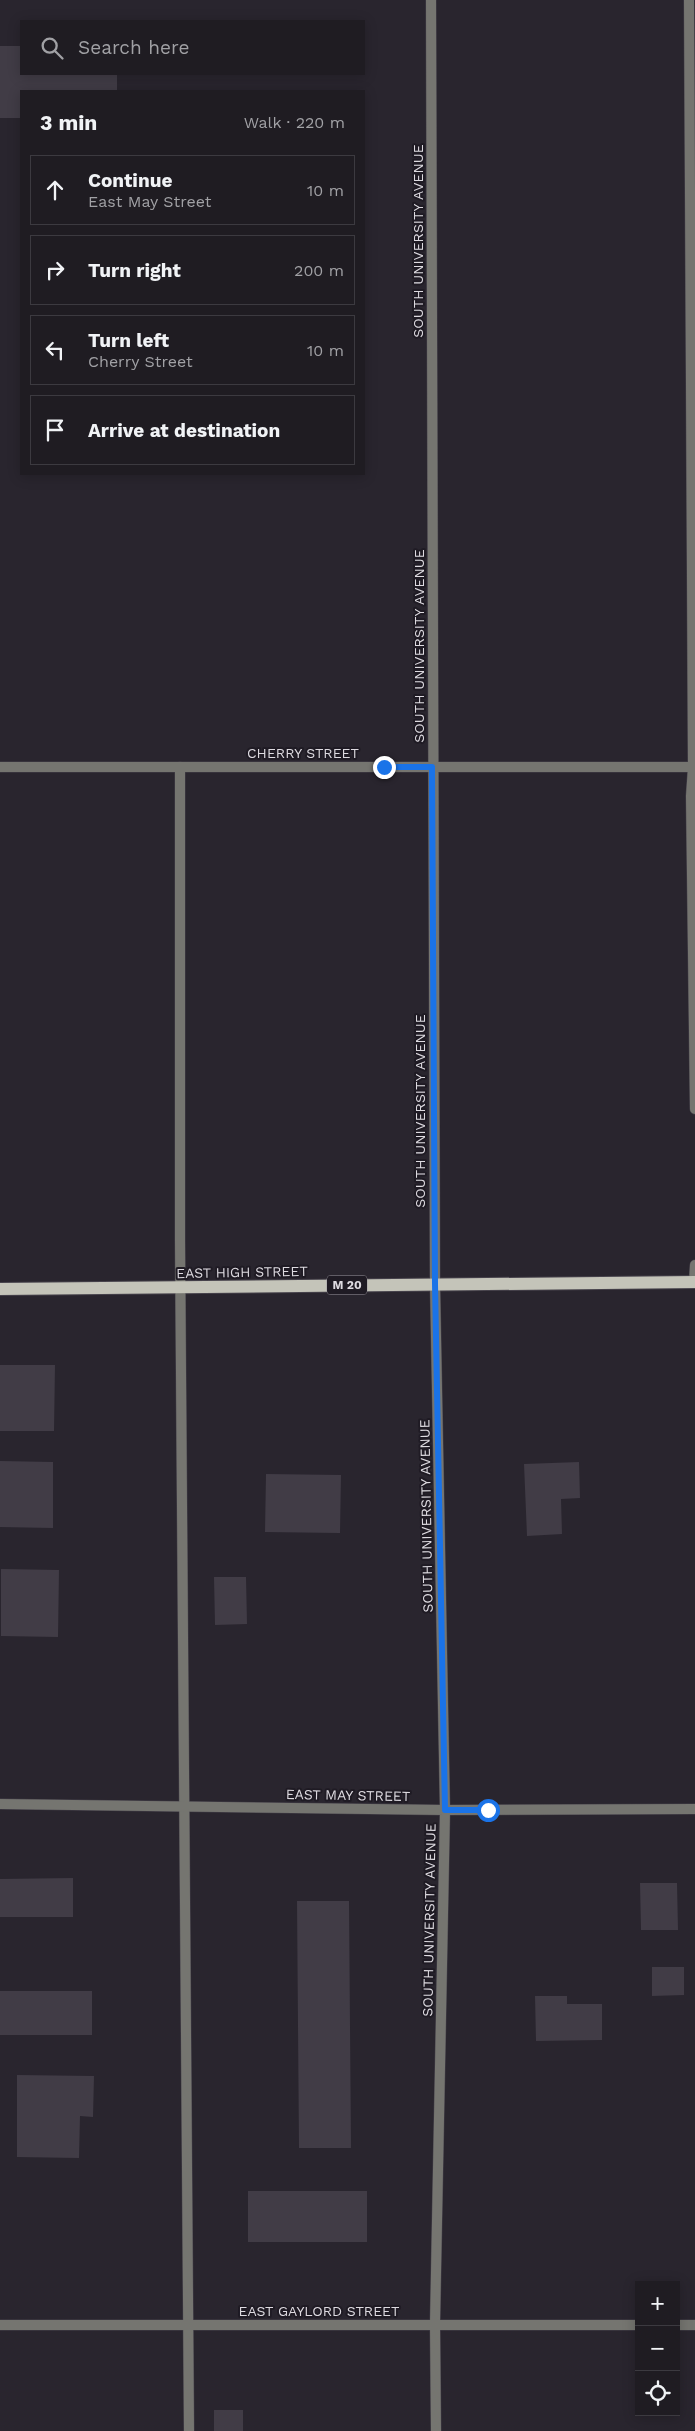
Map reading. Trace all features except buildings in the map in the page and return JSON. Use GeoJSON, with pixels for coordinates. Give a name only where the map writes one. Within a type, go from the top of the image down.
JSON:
{"type":"FeatureCollection","features":[{"type":"Feature","properties":{"kind":"main road","name":"EAST HIGH STREET"},"geometry":{"type":"LineString","coordinates":[[0,1289],[695,1282]]}},
{"type":"Feature","properties":{"kind":"street","name":"SOUTH UNIVERSITY AVENUE"},"geometry":{"type":"LineString","coordinates":[[431,0],[435,1284],[445,1810],[435,2324],[436,2431]]}},
{"type":"Feature","properties":{"kind":"street"},"geometry":{"type":"LineString","coordinates":[[689,0],[694,767],[691,796],[695,1108]]}},
{"type":"Feature","properties":{"kind":"street","name":"CHERRY STREET"},"geometry":{"type":"LineString","coordinates":[[0,767],[694,767]]}},
{"type":"Feature","properties":{"kind":"street"},"geometry":{"type":"LineString","coordinates":[[180,767],[180,1287],[189,2431]]}},
{"type":"Feature","properties":{"kind":"street"},"geometry":{"type":"LineString","coordinates":[[695,1265],[695,1282]]}},
{"type":"Feature","properties":{"kind":"street","name":"EAST MAY STREET"},"geometry":{"type":"LineString","coordinates":[[0,1804],[445,1810],[695,1809]]}},
{"type":"Feature","properties":{"kind":"street","name":"EAST GAYLORD STREET"},"geometry":{"type":"LineString","coordinates":[[0,2325],[635,2325]]}},
{"type":"Feature","properties":{"kind":"street"},"geometry":{"type":"LineString","coordinates":[[680,2325],[695,2326]]}},
{"type":"Feature","properties":{"kind":"route"},"geometry":{"type":"LineString","coordinates":[[384,767],[432,767],[435,1284],[445,1810],[488,1810]]}}]}
